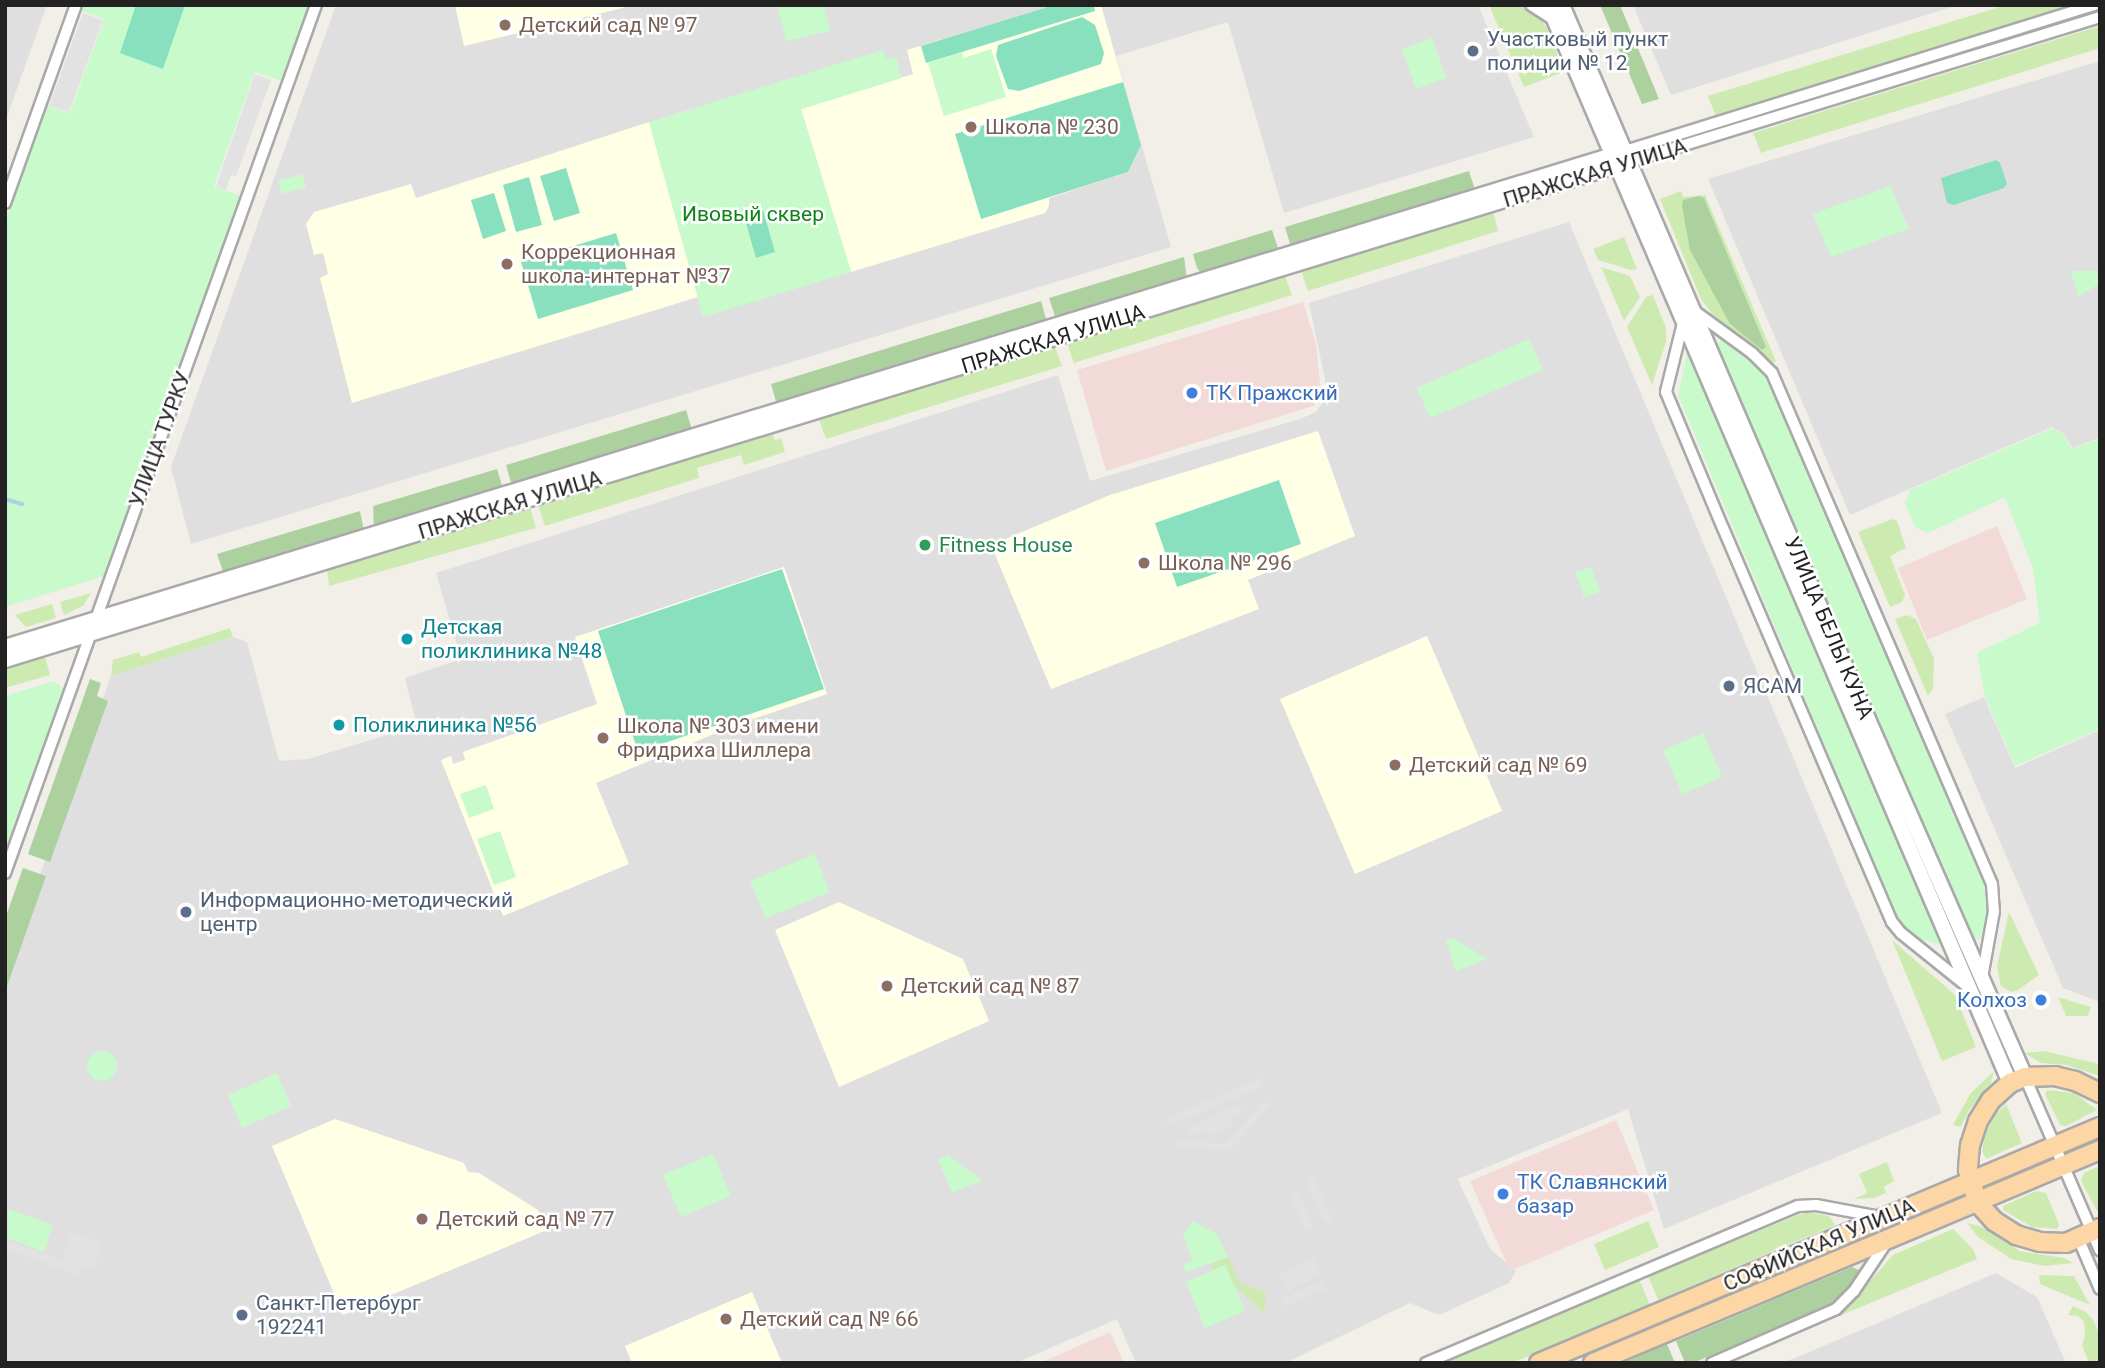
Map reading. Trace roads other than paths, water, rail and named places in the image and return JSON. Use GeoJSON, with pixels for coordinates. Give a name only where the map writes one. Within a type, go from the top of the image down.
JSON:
{"type":"FeatureCollection","features":[{"type":"Feature","properties":{"kind":"main road"},"geometry":{"type":"LineString","coordinates":[[2093,1238],[2053,1243],[2028,1240],[2004,1229],[1978,1202],[1969,1182],[1970,1145],[1978,1121],[1991,1100],[2018,1080],[2065,1078],[2100,1093]]}},
{"type":"Feature","properties":{"kind":"main road","name":"СОФИЙСКАЯ УЛИЦА"},"geometry":{"type":"LineString","coordinates":[[1539,1363],[2100,1127]]}},
{"type":"Feature","properties":{"kind":"main road","name":"СОФИЙСКАЯ УЛИЦА"},"geometry":{"type":"LineString","coordinates":[[1593,1363],[2100,1150]]}},
{"type":"Feature","properties":{"kind":"street"},"geometry":{"type":"LineString","coordinates":[[5,203],[76,5]]}},
{"type":"Feature","properties":{"kind":"street","name":"УЛИЦА ТУРКУ"},"geometry":{"type":"LineString","coordinates":[[5,873],[316,5]]}},
{"type":"Feature","properties":{"kind":"street"},"geometry":{"type":"LineString","coordinates":[[1531,5],[1561,20],[1571,5]]}},
{"type":"Feature","properties":{"kind":"street","name":"УЛИЦА БЕЛЫ КУНА"},"geometry":{"type":"LineString","coordinates":[[1548,5],[1561,20],[2018,1080],[2054,1145],[2093,1238],[2100,1289]]}},
{"type":"Feature","properties":{"kind":"street","name":"УЛИЦА БЕЛЫ КУНА"},"geometry":{"type":"LineString","coordinates":[[1561,20],[1562,5]]}},
{"type":"Feature","properties":{"kind":"street","name":"ПРАЖСКАЯ УЛИЦА"},"geometry":{"type":"LineString","coordinates":[[5,660],[1620,159],[2095,5]]}},
{"type":"Feature","properties":{"kind":"street","name":"ПРАЖСКАЯ УЛИЦА"},"geometry":{"type":"LineString","coordinates":[[5,647],[1620,159],[2100,17]]}},
{"type":"Feature","properties":{"kind":"street"},"geometry":{"type":"LineString","coordinates":[[1688,315],[1752,353],[1772,373],[1992,884],[1994,911],[1976,985],[1901,933],[1892,922],[1805,720],[1666,392],[1688,315]]}},
{"type":"Feature","properties":{"kind":"street"},"geometry":{"type":"LineString","coordinates":[[1426,1363],[1798,1206],[1816,1205],[1883,1218]]}},
{"type":"Feature","properties":{"kind":"street"},"geometry":{"type":"LineString","coordinates":[[1712,1363],[1836,1308],[1854,1290],[1888,1240]]}},
{"type":"Feature","properties":{"kind":"waterway"},"geometry":{"type":"LineString","coordinates":[[5,499],[22,504]]}},
{"type":"Feature","properties":{"kind":"place","name":"Детский сад № 97"},"geometry":{"type":"Point","coordinates":[505,25]}},
{"type":"Feature","properties":{"kind":"place","name":"Участковый пункт полиции № 12"},"geometry":{"type":"Point","coordinates":[1473,51]}},
{"type":"Feature","properties":{"kind":"place","name":"Школа № 230"},"geometry":{"type":"Point","coordinates":[971,127]}},
{"type":"Feature","properties":{"kind":"place","name":"Коррекционная школа-интернат №37"},"geometry":{"type":"Point","coordinates":[507,264]}},
{"type":"Feature","properties":{"kind":"place","name":"ТК Пражский"},"geometry":{"type":"Point","coordinates":[1192,393]}},
{"type":"Feature","properties":{"kind":"place","name":"Fitness House"},"geometry":{"type":"Point","coordinates":[925,545]}},
{"type":"Feature","properties":{"kind":"place","name":"Школа № 296"},"geometry":{"type":"Point","coordinates":[1144,563]}},
{"type":"Feature","properties":{"kind":"place","name":"Детская поликлиника №48"},"geometry":{"type":"Point","coordinates":[407,639]}},
{"type":"Feature","properties":{"kind":"place","name":"ЯСАМ"},"geometry":{"type":"Point","coordinates":[1729,686]}},
{"type":"Feature","properties":{"kind":"place","name":"Поликлиника №56"},"geometry":{"type":"Point","coordinates":[339,725]}},
{"type":"Feature","properties":{"kind":"place","name":"Школа № 303 имени Фридриха Шиллера"},"geometry":{"type":"Point","coordinates":[603,738]}},
{"type":"Feature","properties":{"kind":"place","name":"Детский сад № 69"},"geometry":{"type":"Point","coordinates":[1395,765]}},
{"type":"Feature","properties":{"kind":"place","name":"Информационно-методический центр"},"geometry":{"type":"Point","coordinates":[186,912]}},
{"type":"Feature","properties":{"kind":"place","name":"Детский сад № 87"},"geometry":{"type":"Point","coordinates":[887,986]}},
{"type":"Feature","properties":{"kind":"place","name":"Колхоз"},"geometry":{"type":"Point","coordinates":[2041,1000]}},
{"type":"Feature","properties":{"kind":"place","name":"ТК Славянский базар"},"geometry":{"type":"Point","coordinates":[1503,1194]}},
{"type":"Feature","properties":{"kind":"place","name":"Детский сад № 77"},"geometry":{"type":"Point","coordinates":[422,1219]}},
{"type":"Feature","properties":{"kind":"place","name":"Санкт-Петербург 192241"},"geometry":{"type":"Point","coordinates":[242,1315]}},
{"type":"Feature","properties":{"kind":"place","name":"Детский сад № 66"},"geometry":{"type":"Point","coordinates":[726,1319]}},
{"type":"Feature","properties":{"kind":"park label","name":"Ивовый сквер"},"geometry":{"type":"Point","coordinates":[753,214]}}]}
